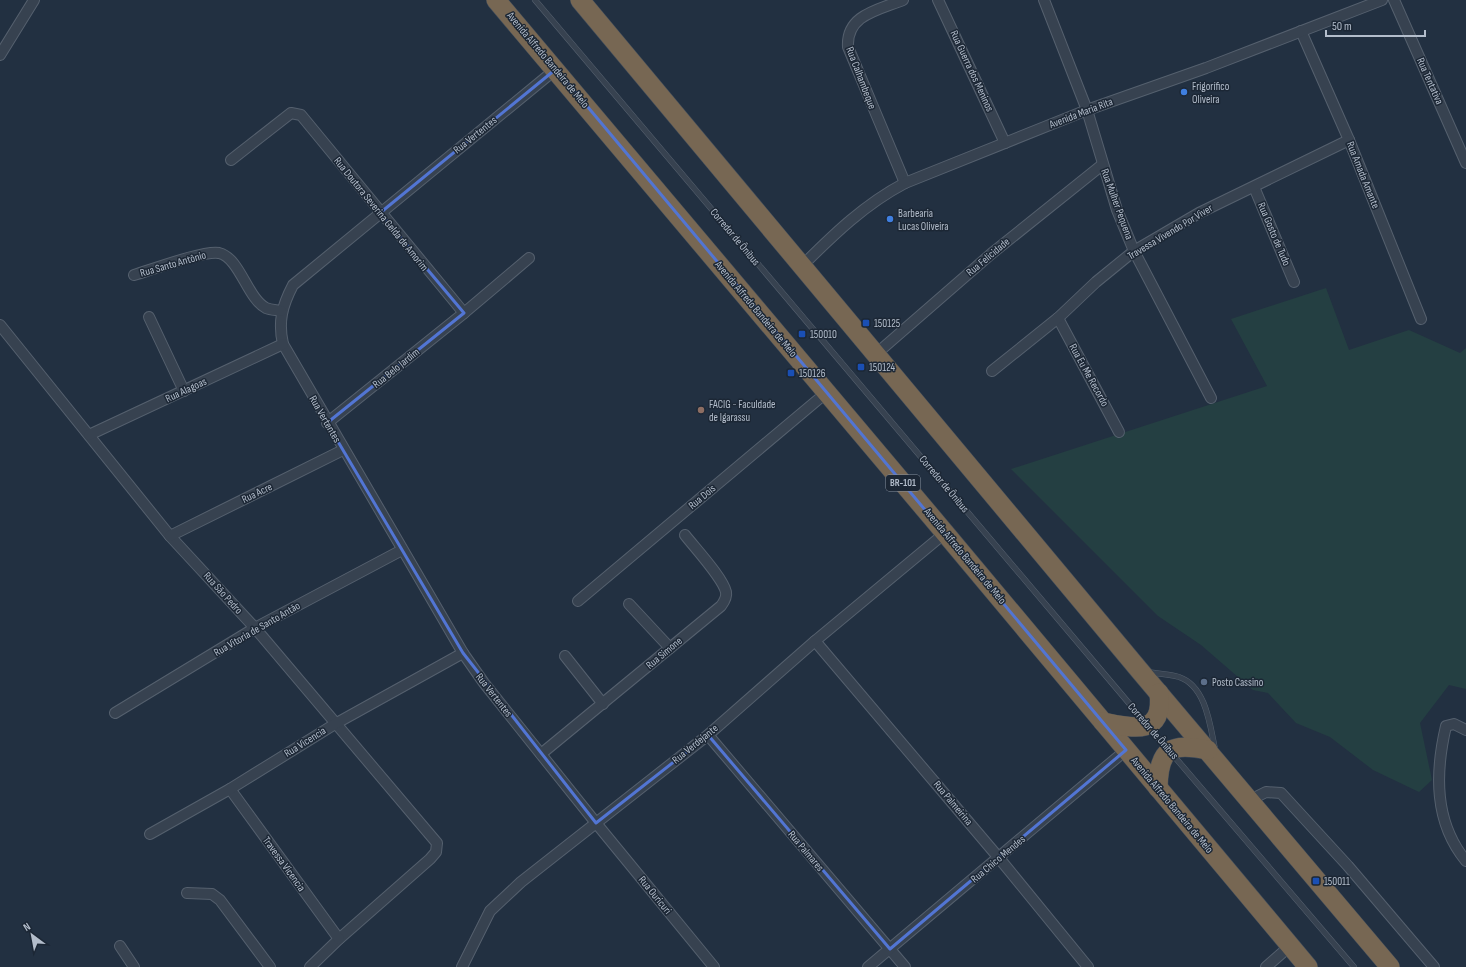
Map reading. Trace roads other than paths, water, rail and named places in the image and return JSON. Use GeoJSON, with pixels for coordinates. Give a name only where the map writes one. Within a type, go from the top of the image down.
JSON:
{"type":"FeatureCollection","features":[{"type":"Feature","properties":{"kind":"highway","name":"Avenida Alfredo Bandeira de Melo"},"geometry":{"type":"LineString","coordinates":[[496,0],[556,69],[1308,967]]}},
{"type":"Feature","properties":{"kind":"highway"},"geometry":{"type":"LineString","coordinates":[[580,0],[1140,671],[1390,967]]}},
{"type":"Feature","properties":{"kind":"highway"},"geometry":{"type":"LineString","coordinates":[[1103,722],[1140,728],[1148,726],[1154,719],[1160,706],[1159,693]]}},
{"type":"Feature","properties":{"kind":"highway"},"geometry":{"type":"LineString","coordinates":[[1158,788],[1158,776],[1164,757],[1169,750],[1175,747],[1182,747],[1213,756]]}},
{"type":"Feature","properties":{"kind":"street"},"geometry":{"type":"LineString","coordinates":[[0,55],[34,0]]}},
{"type":"Feature","properties":{"kind":"street","name":"Rua Calhambeque"},"geometry":{"type":"LineString","coordinates":[[903,0],[863,16],[851,28],[847,37],[848,47],[905,183]]}},
{"type":"Feature","properties":{"kind":"street","name":"Rua Guerra dos Meninos"},"geometry":{"type":"LineString","coordinates":[[938,0],[1005,143]]}},
{"type":"Feature","properties":{"kind":"street","name":"Rua Mulher Pequena"},"geometry":{"type":"LineString","coordinates":[[1044,0],[1087,110],[1102,165],[1117,210],[1134,251],[1211,398]]}},
{"type":"Feature","properties":{"kind":"street","name":"Avenida Maria Rita"},"geometry":{"type":"LineString","coordinates":[[802,266],[847,222],[885,193],[905,183],[1087,110],[1206,68],[1382,0]]}},
{"type":"Feature","properties":{"kind":"street","name":"Rua Tentativa"},"geometry":{"type":"LineString","coordinates":[[1394,0],[1466,163]]}},
{"type":"Feature","properties":{"kind":"street","name":"Rua Amada Amante"},"geometry":{"type":"LineString","coordinates":[[1301,31],[1349,140],[1421,320]]}},
{"type":"Feature","properties":{"kind":"street","name":"Rua Vertentes"},"geometry":{"type":"LineString","coordinates":[[556,69],[293,285],[281,311],[280,331],[283,344],[327,423],[463,653],[484,683],[596,823]]}},
{"type":"Feature","properties":{"kind":"street","name":"Rua Doutora Severina Gelda de Amorim"},"geometry":{"type":"LineString","coordinates":[[231,160],[291,113],[296,112],[301,115],[380,213],[464,313]]}},
{"type":"Feature","properties":{"kind":"street","name":"Travessa Vivendo Por Viver"},"geometry":{"type":"LineString","coordinates":[[992,371],[1058,318],[1096,282],[1134,251],[1199,213],[1349,140]]}},
{"type":"Feature","properties":{"kind":"street","name":"Rua Felicidade"},"geometry":{"type":"LineString","coordinates":[[876,354],[991,254],[1102,165]]}},
{"type":"Feature","properties":{"kind":"street","name":"Rua Gosto de Tudo"},"geometry":{"type":"LineString","coordinates":[[1254,186],[1294,282]]}},
{"type":"Feature","properties":{"kind":"street","name":"Rua Santo Antônio"},"geometry":{"type":"LineString","coordinates":[[134,275],[198,256],[220,253],[227,256],[260,302],[270,310],[281,311]]}},
{"type":"Feature","properties":{"kind":"street"},"geometry":{"type":"LineString","coordinates":[[464,313],[529,258]]}},
{"type":"Feature","properties":{"kind":"street","name":"Rua Belo Jardim"},"geometry":{"type":"LineString","coordinates":[[327,423],[464,313]]}},
{"type":"Feature","properties":{"kind":"street"},"geometry":{"type":"LineString","coordinates":[[148,317],[184,391]]}},
{"type":"Feature","properties":{"kind":"street","name":"Rua Eu Me Recordo"},"geometry":{"type":"LineString","coordinates":[[1058,318],[1119,432]]}},
{"type":"Feature","properties":{"kind":"street","name":"Rua São Pedro"},"geometry":{"type":"LineString","coordinates":[[0,325],[170,536],[255,628],[335,724],[438,843],[436,852],[430,859],[339,939]]}},
{"type":"Feature","properties":{"kind":"street","name":"Rua Alagoas"},"geometry":{"type":"LineString","coordinates":[[89,435],[283,344]]}},
{"type":"Feature","properties":{"kind":"street","name":"Rua Dois"},"geometry":{"type":"LineString","coordinates":[[578,601],[827,392]]}},
{"type":"Feature","properties":{"kind":"street","name":"Rua Acre"},"geometry":{"type":"LineString","coordinates":[[170,536],[344,450]]}},
{"type":"Feature","properties":{"kind":"street","name":"Rua Verdejante"},"geometry":{"type":"LineString","coordinates":[[462,967],[490,911],[521,882],[708,735],[815,641],[945,533]]}},
{"type":"Feature","properties":{"kind":"street","name":"Rua Simone"},"geometry":{"type":"LineString","coordinates":[[541,754],[721,606],[725,600],[726,592],[721,581],[685,535]]}},
{"type":"Feature","properties":{"kind":"street","name":"Rua Vitoria de Santo Antão"},"geometry":{"type":"LineString","coordinates":[[115,713],[255,628],[402,550]]}},
{"type":"Feature","properties":{"kind":"street"},"geometry":{"type":"LineString","coordinates":[[629,604],[670,648]]}},
{"type":"Feature","properties":{"kind":"street","name":"Rua Palmeirina"},"geometry":{"type":"LineString","coordinates":[[815,641],[999,858],[1088,967]]}},
{"type":"Feature","properties":{"kind":"street","name":"Rua Vicencia"},"geometry":{"type":"LineString","coordinates":[[150,834],[230,789],[335,724],[463,653]]}},
{"type":"Feature","properties":{"kind":"street"},"geometry":{"type":"LineString","coordinates":[[565,656],[603,704]]}},
{"type":"Feature","properties":{"kind":"street"},"geometry":{"type":"LineString","coordinates":[[1466,730],[1454,724],[1446,726],[1440,754],[1439,795],[1445,826],[1466,861]]}},
{"type":"Feature","properties":{"kind":"street","name":"Rua Palmares"},"geometry":{"type":"LineString","coordinates":[[708,735],[905,967]]}},
{"type":"Feature","properties":{"kind":"street","name":"Rua Chico Mendes"},"geometry":{"type":"LineString","coordinates":[[868,967],[1126,750]]}},
{"type":"Feature","properties":{"kind":"street","name":"Travessa Vicencia"},"geometry":{"type":"LineString","coordinates":[[230,789],[339,939]]}},
{"type":"Feature","properties":{"kind":"street"},"geometry":{"type":"LineString","coordinates":[[1250,800],[1266,792],[1281,793],[1348,866],[1434,967]]}},
{"type":"Feature","properties":{"kind":"street","name":"Rua Ouricuri"},"geometry":{"type":"LineString","coordinates":[[596,823],[714,967]]}},
{"type":"Feature","properties":{"kind":"street"},"geometry":{"type":"LineString","coordinates":[[187,893],[212,894],[220,900],[270,967]]}},
{"type":"Feature","properties":{"kind":"street"},"geometry":{"type":"LineString","coordinates":[[310,967],[339,939]]}},
{"type":"Feature","properties":{"kind":"street"},"geometry":{"type":"LineString","coordinates":[[120,946],[134,967]]}},
{"type":"Feature","properties":{"kind":"street"},"geometry":{"type":"LineString","coordinates":[[1266,967],[1290,946]]}},
{"type":"Feature","properties":{"kind":"lane","name":"Corredor de Ônibus"},"geometry":{"type":"LineString","coordinates":[[535,0],[1148,726],[1354,967]]}},
{"type":"Feature","properties":{"kind":"lane"},"geometry":{"type":"LineString","coordinates":[[1140,671],[1178,677],[1190,683],[1196,689],[1200,695],[1208,720],[1213,756]]}},
{"type":"Feature","properties":{"kind":"place","name":"Frigorífico Oliveira"},"geometry":{"type":"Point","coordinates":[1184,92]}},
{"type":"Feature","properties":{"kind":"place","name":"Barbearia Lucas Oliveira"},"geometry":{"type":"Point","coordinates":[890,219]}},
{"type":"Feature","properties":{"kind":"place","name":"150125"},"geometry":{"type":"Point","coordinates":[866,323]}},
{"type":"Feature","properties":{"kind":"place","name":"150010"},"geometry":{"type":"Point","coordinates":[802,334]}},
{"type":"Feature","properties":{"kind":"place","name":"150124"},"geometry":{"type":"Point","coordinates":[861,367]}},
{"type":"Feature","properties":{"kind":"place","name":"150126"},"geometry":{"type":"Point","coordinates":[791,373]}},
{"type":"Feature","properties":{"kind":"place","name":"FACIG - Faculdade de Igarassu"},"geometry":{"type":"Point","coordinates":[701,410]}},
{"type":"Feature","properties":{"kind":"place","name":"Posto Cassino"},"geometry":{"type":"Point","coordinates":[1204,682]}},
{"type":"Feature","properties":{"kind":"place","name":"150011"},"geometry":{"type":"Point","coordinates":[1316,881]}}]}
